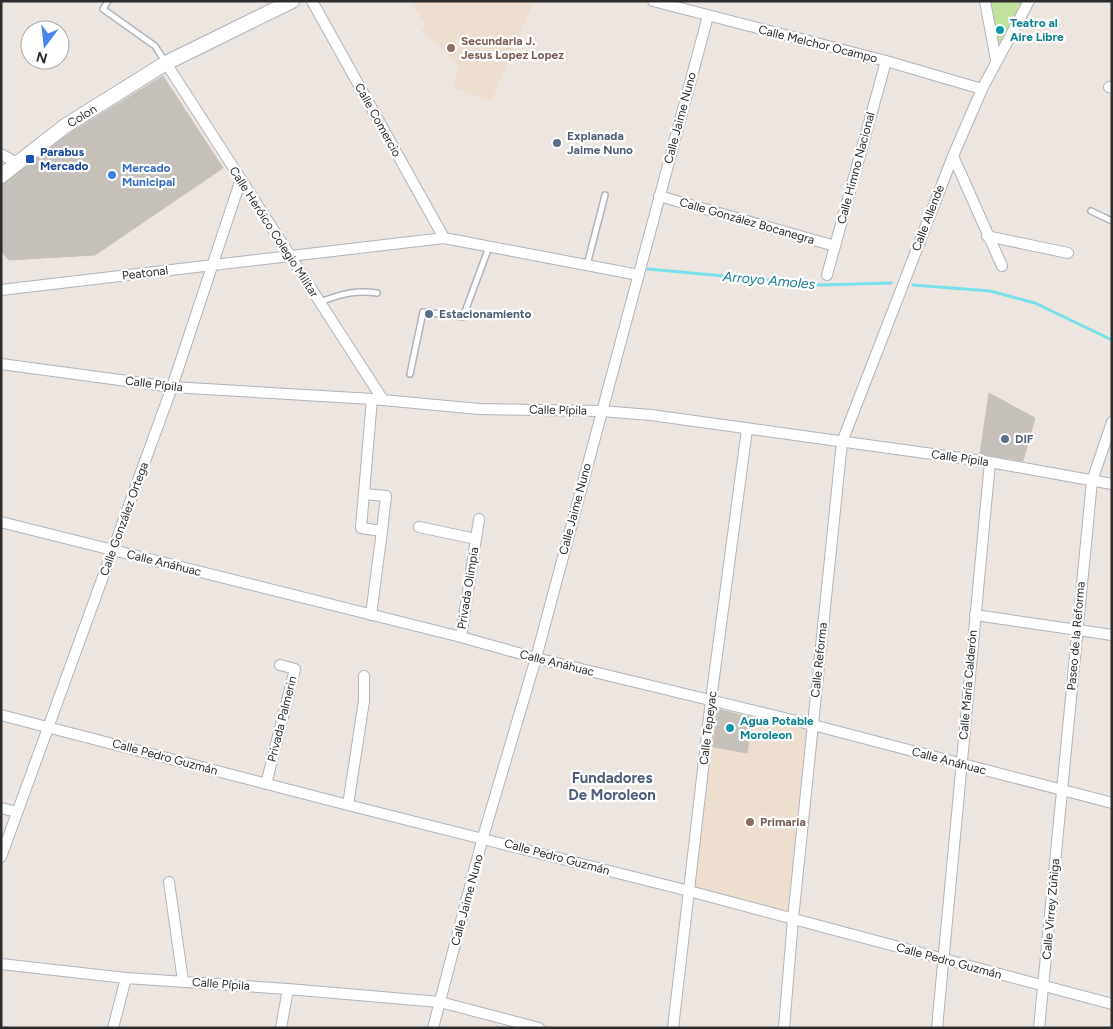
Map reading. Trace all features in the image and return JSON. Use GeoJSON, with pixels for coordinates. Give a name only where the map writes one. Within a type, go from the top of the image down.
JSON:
{"type":"FeatureCollection","features":[{"type":"Feature","properties":{"kind":"street","name":"Colon"},"geometry":{"type":"LineString","coordinates":[[1,176],[65,126],[166,63],[292,1]]}},
{"type":"Feature","properties":{"kind":"street","name":"Calle Comercio"},"geometry":{"type":"LineString","coordinates":[[312,1],[444,238]]}},
{"type":"Feature","properties":{"kind":"street","name":"Calle Melchor Ocampo"},"geometry":{"type":"LineString","coordinates":[[653,1],[687,6],[708,16],[886,61],[982,89]]}},
{"type":"Feature","properties":{"kind":"street"},"geometry":{"type":"LineString","coordinates":[[985,1],[996,60]]}},
{"type":"Feature","properties":{"kind":"street","name":"Calle Allende"},"geometry":{"type":"LineString","coordinates":[[842,442],[953,156],[996,60],[1029,1]]}},
{"type":"Feature","properties":{"kind":"street","name":"Calle Jaime Nuno"},"geometry":{"type":"LineString","coordinates":[[433,1028],[483,838],[536,658],[639,275],[658,196],[708,16]]}},
{"type":"Feature","properties":{"kind":"street","name":"Calle Himno Nacional"},"geometry":{"type":"LineString","coordinates":[[827,275],[886,61]]}},
{"type":"Feature","properties":{"kind":"street","name":"Calle Heróico Colegio Militar"},"geometry":{"type":"LineString","coordinates":[[166,63],[383,400]]}},
{"type":"Feature","properties":{"kind":"street"},"geometry":{"type":"LineString","coordinates":[[1,154],[17,163]]}},
{"type":"Feature","properties":{"kind":"street"},"geometry":{"type":"LineString","coordinates":[[953,156],[1002,266]]}},
{"type":"Feature","properties":{"kind":"street","name":"Calle González Ortega"},"geometry":{"type":"LineString","coordinates":[[1,857],[172,387],[210,265],[241,179]]}},
{"type":"Feature","properties":{"kind":"street","name":"Calle González Bocanegra"},"geometry":{"type":"LineString","coordinates":[[658,196],[835,246]]}},
{"type":"Feature","properties":{"kind":"street"},"geometry":{"type":"LineString","coordinates":[[987,236],[1068,253]]}},
{"type":"Feature","properties":{"kind":"street","name":"Peatonal"},"geometry":{"type":"LineString","coordinates":[[1,290],[444,238],[639,275]]}},
{"type":"Feature","properties":{"kind":"street","name":"Calle Pípila"},"geometry":{"type":"LineString","coordinates":[[1,364],[172,387],[372,399],[479,409],[602,411],[651,415],[990,462],[1112,484]]}},
{"type":"Feature","properties":{"kind":"street"},"geometry":{"type":"LineString","coordinates":[[372,399],[360,528],[382,531]]}},
{"type":"Feature","properties":{"kind":"street","name":"Paseo de la Reforma"},"geometry":{"type":"LineString","coordinates":[[1063,791],[1076,629],[1092,481],[1112,422]]}},
{"type":"Feature","properties":{"kind":"street","name":"Calle Tepeyac"},"geometry":{"type":"LineString","coordinates":[[674,1028],[711,700],[747,429]]}},
{"type":"Feature","properties":{"kind":"street","name":"Calle Reforma"},"geometry":{"type":"LineString","coordinates":[[784,1028],[793,919],[842,442]]}},
{"type":"Feature","properties":{"kind":"street","name":"Calle María Calderón"},"geometry":{"type":"LineString","coordinates":[[937,1028],[990,462]]}},
{"type":"Feature","properties":{"kind":"street"},"geometry":{"type":"LineString","coordinates":[[364,494],[386,496],[371,615]]}},
{"type":"Feature","properties":{"kind":"street","name":"Privada Olimpia"},"geometry":{"type":"LineString","coordinates":[[461,637],[479,519]]}},
{"type":"Feature","properties":{"kind":"street","name":"Calle Anáhuac"},"geometry":{"type":"LineString","coordinates":[[1,522],[461,637],[536,658],[711,700],[1112,803]]}},
{"type":"Feature","properties":{"kind":"street","name":"Privada Olimpia"},"geometry":{"type":"LineString","coordinates":[[419,527],[476,539]]}},
{"type":"Feature","properties":{"kind":"street"},"geometry":{"type":"LineString","coordinates":[[975,615],[1112,635]]}},
{"type":"Feature","properties":{"kind":"street","name":"Privada Palmerin"},"geometry":{"type":"LineString","coordinates":[[266,784],[295,668],[280,664]]}},
{"type":"Feature","properties":{"kind":"street"},"geometry":{"type":"LineString","coordinates":[[348,805],[364,701],[364,676]]}},
{"type":"Feature","properties":{"kind":"street","name":"Calle Pedro Guzmán"},"geometry":{"type":"LineString","coordinates":[[1,715],[690,891],[1112,1004]]}},
{"type":"Feature","properties":{"kind":"street","name":"Calle Virrey Zúñiga"},"geometry":{"type":"LineString","coordinates":[[1039,1028],[1063,791]]}},
{"type":"Feature","properties":{"kind":"street"},"geometry":{"type":"LineString","coordinates":[[1,808],[17,812]]}},
{"type":"Feature","properties":{"kind":"street"},"geometry":{"type":"LineString","coordinates":[[169,882],[183,981]]}},
{"type":"Feature","properties":{"kind":"street","name":"Calle Pípila"},"geometry":{"type":"LineString","coordinates":[[1,964],[126,978],[440,1002],[539,1028]]}},
{"type":"Feature","properties":{"kind":"street"},"geometry":{"type":"LineString","coordinates":[[113,1028],[126,978]]}},
{"type":"Feature","properties":{"kind":"street"},"geometry":{"type":"LineString","coordinates":[[281,1028],[288,989]]}},
{"type":"Feature","properties":{"kind":"lane"},"geometry":{"type":"LineString","coordinates":[[108,1],[103,9],[155,46],[166,63]]}},
{"type":"Feature","properties":{"kind":"lane"},"geometry":{"type":"LineString","coordinates":[[587,265],[604,195]]}},
{"type":"Feature","properties":{"kind":"lane"},"geometry":{"type":"LineString","coordinates":[[1091,211],[1112,221]]}},
{"type":"Feature","properties":{"kind":"lane"},"geometry":{"type":"LineString","coordinates":[[410,374],[423,312],[463,317],[489,246]]}},
{"type":"Feature","properties":{"kind":"lane"},"geometry":{"type":"LineString","coordinates":[[320,302],[342,293],[358,291],[377,293]]}},
{"type":"Feature","properties":{"kind":"shaded area"},"geometry":{"type":"Polygon","coordinates":[[[416,1],[534,1],[491,102],[453,87],[459,65],[421,30],[426,25],[412,4],[416,1]]]}},
{"type":"Feature","properties":{"kind":"shaded area","name":"Primaria"},"geometry":{"type":"Polygon","coordinates":[[[754,711],[813,725],[793,919],[689,891],[706,746],[747,753],[754,711]]]}},
{"type":"Feature","properties":{"kind":"green space"},"geometry":{"type":"Polygon","coordinates":[[[985,1],[1029,1],[996,60],[985,1]]]}},
{"type":"Feature","properties":{"kind":"building","name":"Mercado Municipal"},"geometry":{"type":"Polygon","coordinates":[[[163,76],[223,168],[95,255],[9,260],[1,251],[1,185],[70,133],[163,76]]]}},
{"type":"Feature","properties":{"kind":"building","name":"DIF"},"geometry":{"type":"Polygon","coordinates":[[[989,393],[1035,418],[1023,461],[980,454],[989,393]]]}},
{"type":"Feature","properties":{"kind":"building","name":"Agua Potable Moroleon"},"geometry":{"type":"Polygon","coordinates":[[[717,709],[753,718],[747,753],[713,747],[717,709]]]}},
{"type":"Feature","properties":{"kind":"waterway","name":"Arroyo Amoles"},"geometry":{"type":"LineString","coordinates":[[648,269],[821,285],[891,283]]}},
{"type":"Feature","properties":{"kind":"waterway","name":"Arroyo Amoles"},"geometry":{"type":"LineString","coordinates":[[913,285],[990,291],[1035,303],[1112,340]]}},
{"type":"Feature","properties":{"kind":"place","name":"Teatro al Aire Libre"},"geometry":{"type":"Point","coordinates":[1000,30]}},
{"type":"Feature","properties":{"kind":"place","name":"Secundaria J. Jesus Lopez Lopez"},"geometry":{"type":"Point","coordinates":[451,48]}},
{"type":"Feature","properties":{"kind":"place","name":"Explanada Jaime Nuno"},"geometry":{"type":"Point","coordinates":[557,143]}},
{"type":"Feature","properties":{"kind":"place","name":"Parabus Mercado"},"geometry":{"type":"Point","coordinates":[30,159]}},
{"type":"Feature","properties":{"kind":"place","name":"Mercado Municipal"},"geometry":{"type":"Point","coordinates":[112,175]}},
{"type":"Feature","properties":{"kind":"place","name":"Estacionamiento"},"geometry":{"type":"Point","coordinates":[429,314]}},
{"type":"Feature","properties":{"kind":"place","name":"DIF"},"geometry":{"type":"Point","coordinates":[1005,439]}},
{"type":"Feature","properties":{"kind":"place","name":"Agua Potable Moroleon"},"geometry":{"type":"Point","coordinates":[730,728]}},
{"type":"Feature","properties":{"kind":"place","name":"Primaria"},"geometry":{"type":"Point","coordinates":[750,822]}},
{"type":"Feature","properties":{"kind":"district","name":"Fundadores De Moroleon"},"geometry":{"type":"Point","coordinates":[612,786]}}]}
